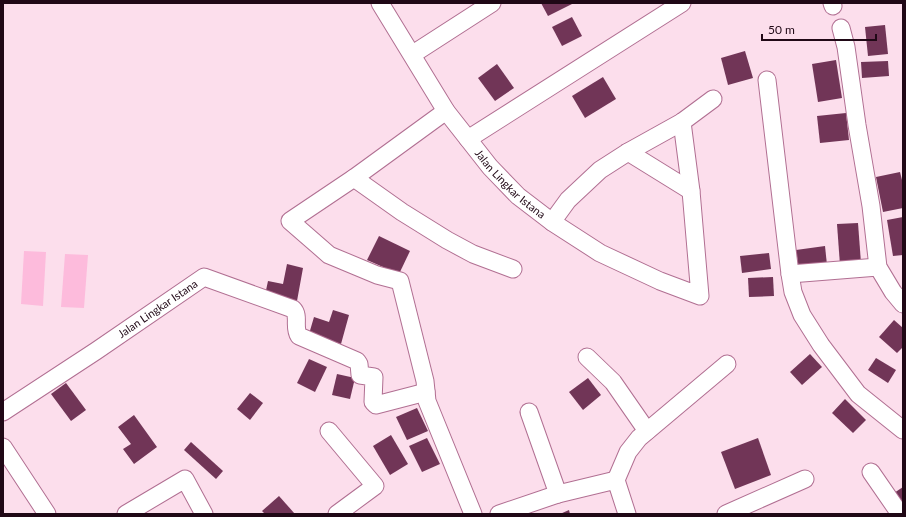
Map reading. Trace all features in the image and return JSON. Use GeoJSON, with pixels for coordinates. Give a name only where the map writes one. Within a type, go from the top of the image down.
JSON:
{"type":"FeatureCollection","features":[{"type":"Feature","properties":{"kind":"street","name":"Jalan Lingkar Istana"},"geometry":{"type":"LineString","coordinates":[[380,3],[413,54],[446,111],[490,167],[518,196],[552,222],[600,253],[660,281],[700,296],[692,191]]}},
{"type":"Feature","properties":{"kind":"street"},"geometry":{"type":"LineString","coordinates":[[413,54],[492,3]]}},
{"type":"Feature","properties":{"kind":"street"},"geometry":{"type":"LineString","coordinates":[[468,139],[682,3]]}},
{"type":"Feature","properties":{"kind":"street"},"geometry":{"type":"LineString","coordinates":[[841,28],[846,47],[857,125],[871,206],[878,267],[892,292],[903,304]]}},
{"type":"Feature","properties":{"kind":"street"},"geometry":{"type":"LineString","coordinates":[[767,80],[793,292],[802,315],[826,351],[858,394],[903,430]]}},
{"type":"Feature","properties":{"kind":"street"},"geometry":{"type":"LineString","coordinates":[[552,222],[568,200],[600,170],[628,152],[682,122],[713,99]]}},
{"type":"Feature","properties":{"kind":"street"},"geometry":{"type":"LineString","coordinates":[[446,111],[354,178],[290,221],[329,255],[377,275],[400,281],[426,386],[427,401],[473,514]]}},
{"type":"Feature","properties":{"kind":"street"},"geometry":{"type":"LineString","coordinates":[[682,122],[692,191]]}},
{"type":"Feature","properties":{"kind":"street"},"geometry":{"type":"LineString","coordinates":[[628,152],[692,191]]}},
{"type":"Feature","properties":{"kind":"street"},"geometry":{"type":"LineString","coordinates":[[354,178],[402,212],[447,240],[473,254],[513,270]]}},
{"type":"Feature","properties":{"kind":"street"},"geometry":{"type":"LineString","coordinates":[[790,274],[878,267]]}},
{"type":"Feature","properties":{"kind":"street","name":"Jalan Lingkar Istana"},"geometry":{"type":"LineString","coordinates":[[3,412],[96,351],[204,277],[293,309],[296,314],[296,329],[298,336],[357,361],[359,364],[360,375],[374,377],[373,402],[376,405],[426,386]]}},
{"type":"Feature","properties":{"kind":"street"},"geometry":{"type":"LineString","coordinates":[[587,357],[613,382],[647,431]]}},
{"type":"Feature","properties":{"kind":"street"},"geometry":{"type":"LineString","coordinates":[[627,514],[616,480],[632,446],[647,431],[727,364]]}},
{"type":"Feature","properties":{"kind":"street"},"geometry":{"type":"LineString","coordinates":[[529,412],[558,494]]}},
{"type":"Feature","properties":{"kind":"street"},"geometry":{"type":"LineString","coordinates":[[329,431],[375,486],[337,514]]}},
{"type":"Feature","properties":{"kind":"street"},"geometry":{"type":"LineString","coordinates":[[3,447],[47,514]]}},
{"type":"Feature","properties":{"kind":"street"},"geometry":{"type":"LineString","coordinates":[[871,472],[900,514]]}},
{"type":"Feature","properties":{"kind":"street"},"geometry":{"type":"LineString","coordinates":[[726,514],[805,479]]}},
{"type":"Feature","properties":{"kind":"street"},"geometry":{"type":"LineString","coordinates":[[126,514],[186,480],[204,514]]}},
{"type":"Feature","properties":{"kind":"street"},"geometry":{"type":"LineString","coordinates":[[499,514],[558,494],[616,480]]}},
{"type":"Feature","properties":{"kind":"shaded area"},"geometry":{"type":"Polygon","coordinates":[[[24,251],[46,252],[43,306],[21,304],[24,251]]]}},
{"type":"Feature","properties":{"kind":"shaded area"},"geometry":{"type":"Polygon","coordinates":[[[65,254],[88,255],[84,308],[61,307],[65,254]]]}},
{"type":"Feature","properties":{"kind":"building"},"geometry":{"type":"Polygon","coordinates":[[[541,3],[574,3],[548,16],[541,3]]]}},
{"type":"Feature","properties":{"kind":"building"},"geometry":{"type":"Polygon","coordinates":[[[572,17],[582,36],[562,46],[552,27],[572,17]]]}},
{"type":"Feature","properties":{"kind":"building"},"geometry":{"type":"Polygon","coordinates":[[[885,25],[888,54],[868,56],[865,27],[885,25]]]}},
{"type":"Feature","properties":{"kind":"building"},"geometry":{"type":"Polygon","coordinates":[[[745,51],[753,78],[728,85],[721,58],[745,51]]]}},
{"type":"Feature","properties":{"kind":"building"},"geometry":{"type":"Polygon","coordinates":[[[836,60],[842,98],[818,102],[812,64],[836,60]]]}},
{"type":"Feature","properties":{"kind":"building"},"geometry":{"type":"Polygon","coordinates":[[[888,61],[889,76],[862,78],[861,62],[888,61]]]}},
{"type":"Feature","properties":{"kind":"building"},"geometry":{"type":"Polygon","coordinates":[[[497,64],[514,88],[495,101],[478,78],[497,64]]]}},
{"type":"Feature","properties":{"kind":"building"},"geometry":{"type":"Polygon","coordinates":[[[603,77],[616,99],[585,118],[572,96],[603,77]]]}},
{"type":"Feature","properties":{"kind":"building"},"geometry":{"type":"Polygon","coordinates":[[[846,113],[849,140],[820,143],[817,116],[846,113]]]}},
{"type":"Feature","properties":{"kind":"building"},"geometry":{"type":"Polygon","coordinates":[[[900,172],[903,184],[903,208],[883,212],[876,177],[900,172]]]}},
{"type":"Feature","properties":{"kind":"building"},"geometry":{"type":"Polygon","coordinates":[[[903,217],[903,255],[893,256],[887,220],[903,217]]]}},
{"type":"Feature","properties":{"kind":"building"},"geometry":{"type":"Polygon","coordinates":[[[858,223],[861,263],[840,265],[837,224],[858,223]]]}},
{"type":"Feature","properties":{"kind":"building"},"geometry":{"type":"Polygon","coordinates":[[[379,236],[410,251],[399,274],[367,260],[379,236]]]}},
{"type":"Feature","properties":{"kind":"building"},"geometry":{"type":"Polygon","coordinates":[[[825,246],[827,265],[799,269],[796,250],[825,246]]]}},
{"type":"Feature","properties":{"kind":"building"},"geometry":{"type":"Polygon","coordinates":[[[769,253],[771,269],[742,273],[740,256],[769,253]]]}},
{"type":"Feature","properties":{"kind":"building"},"geometry":{"type":"Polygon","coordinates":[[[287,264],[303,268],[297,301],[265,295],[268,281],[283,284],[287,264]]]}},
{"type":"Feature","properties":{"kind":"building"},"geometry":{"type":"Polygon","coordinates":[[[773,277],[774,296],[749,297],[748,278],[773,277]]]}},
{"type":"Feature","properties":{"kind":"building"},"geometry":{"type":"Polygon","coordinates":[[[333,310],[349,315],[341,344],[309,334],[314,317],[329,322],[333,310]]]}},
{"type":"Feature","properties":{"kind":"building"},"geometry":{"type":"Polygon","coordinates":[[[894,320],[903,328],[903,347],[897,353],[879,337],[894,320]]]}},
{"type":"Feature","properties":{"kind":"building"},"geometry":{"type":"Polygon","coordinates":[[[810,354],[822,367],[802,385],[790,372],[810,354]]]}},
{"type":"Feature","properties":{"kind":"building"},"geometry":{"type":"Polygon","coordinates":[[[876,358],[896,370],[888,383],[868,370],[876,358]]]}},
{"type":"Feature","properties":{"kind":"building"},"geometry":{"type":"Polygon","coordinates":[[[309,359],[327,367],[315,392],[297,383],[309,359]]]}},
{"type":"Feature","properties":{"kind":"building"},"geometry":{"type":"Polygon","coordinates":[[[337,374],[355,378],[350,399],[332,395],[337,374]]]}},
{"type":"Feature","properties":{"kind":"building"},"geometry":{"type":"Polygon","coordinates":[[[588,378],[601,395],[583,410],[569,392],[588,378]]]}},
{"type":"Feature","properties":{"kind":"building"},"geometry":{"type":"Polygon","coordinates":[[[66,383],[86,410],[71,421],[51,394],[66,383]]]}},
{"type":"Feature","properties":{"kind":"building"},"geometry":{"type":"Polygon","coordinates":[[[250,393],[263,403],[250,420],[237,409],[250,393]]]}},
{"type":"Feature","properties":{"kind":"building"},"geometry":{"type":"Polygon","coordinates":[[[845,399],[866,420],[853,433],[832,413],[845,399]]]}},
{"type":"Feature","properties":{"kind":"building"},"geometry":{"type":"Polygon","coordinates":[[[417,408],[428,431],[407,440],[396,417],[417,408]]]}},
{"type":"Feature","properties":{"kind":"building"},"geometry":{"type":"Polygon","coordinates":[[[134,415],[157,447],[134,464],[123,449],[131,444],[118,427],[134,415]]]}},
{"type":"Feature","properties":{"kind":"building"},"geometry":{"type":"Polygon","coordinates":[[[391,435],[408,464],[390,475],[373,446],[391,435]]]}},
{"type":"Feature","properties":{"kind":"building"},"geometry":{"type":"Polygon","coordinates":[[[427,438],[440,464],[422,472],[409,446],[427,438]]]}},
{"type":"Feature","properties":{"kind":"building"},"geometry":{"type":"Polygon","coordinates":[[[758,438],[771,475],[735,489],[721,452],[758,438]]]}},
{"type":"Feature","properties":{"kind":"building"},"geometry":{"type":"Polygon","coordinates":[[[191,442],[223,471],[216,479],[184,450],[191,442]]]}},
{"type":"Feature","properties":{"kind":"building"},"geometry":{"type":"Polygon","coordinates":[[[903,487],[903,512],[891,495],[903,487]]]}},
{"type":"Feature","properties":{"kind":"building"},"geometry":{"type":"Polygon","coordinates":[[[279,496],[295,514],[265,514],[262,511],[279,496]]]}},
{"type":"Feature","properties":{"kind":"building"},"geometry":{"type":"Polygon","coordinates":[[[569,510],[570,514],[560,514],[569,510]]]}}]}
